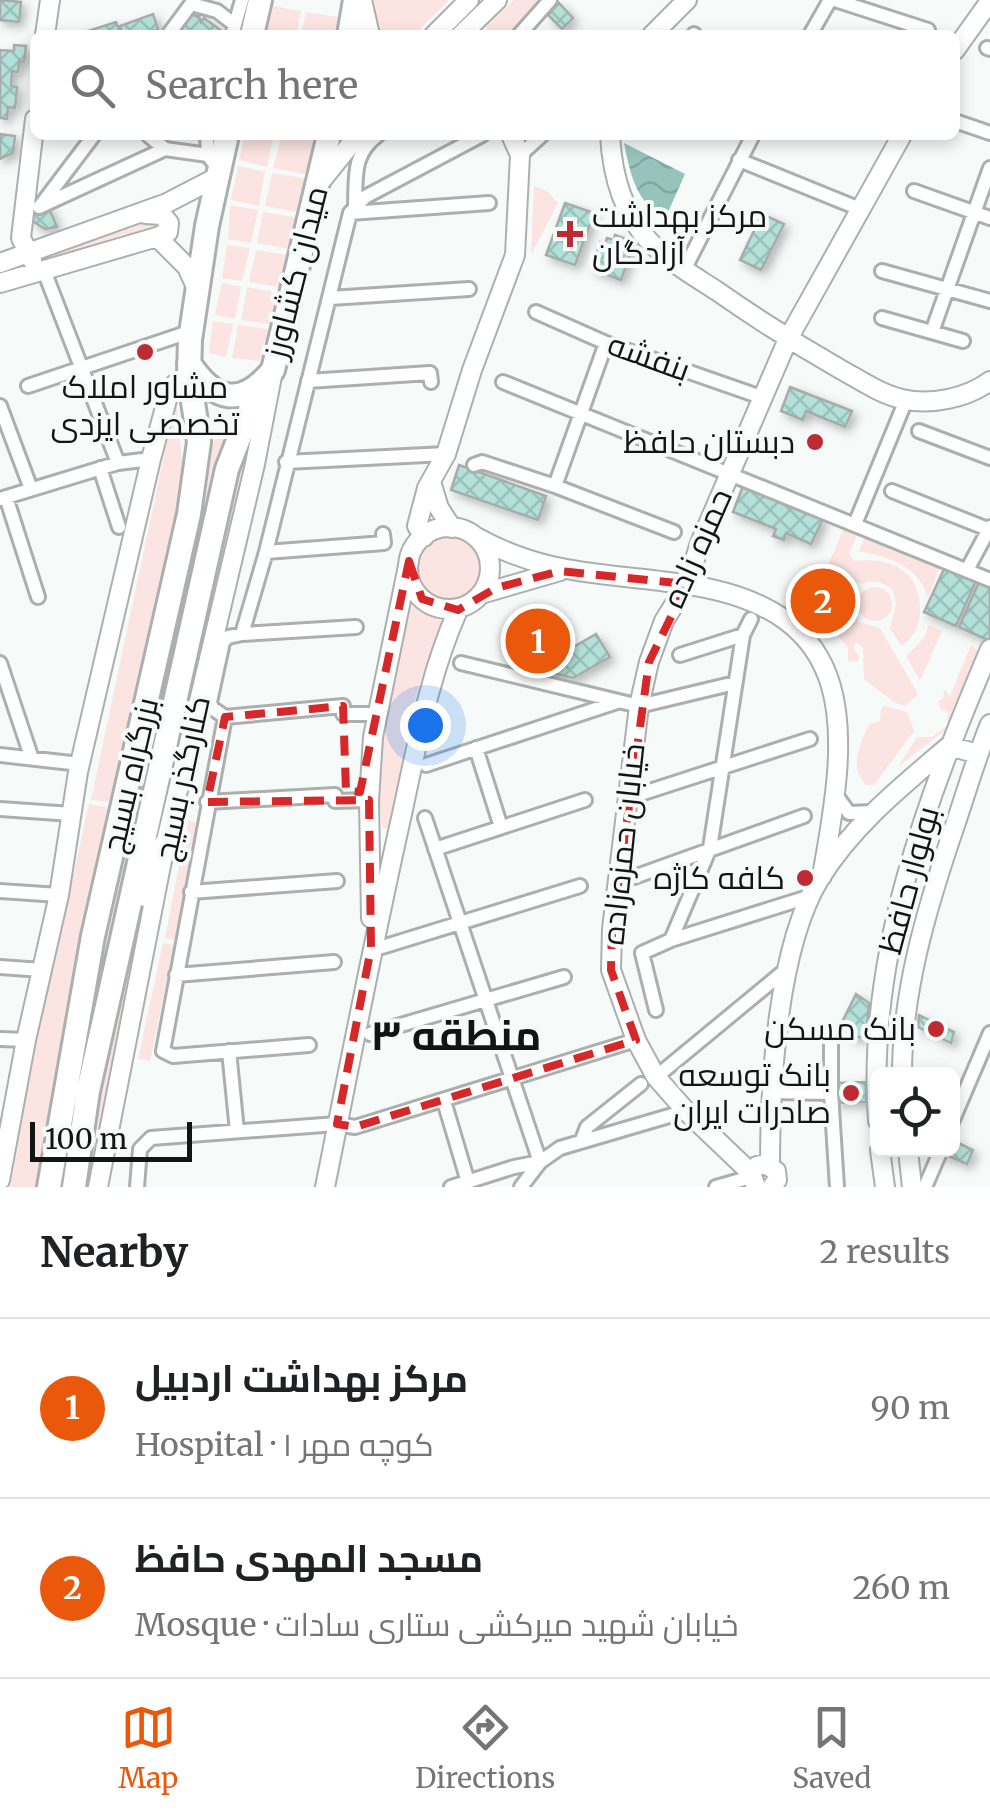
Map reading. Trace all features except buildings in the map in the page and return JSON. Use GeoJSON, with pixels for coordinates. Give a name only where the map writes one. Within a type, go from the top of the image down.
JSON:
{"type":"FeatureCollection","features":[{"type":"Feature","properties":{"kind":"highway"},"geometry":{"type":"LineString","coordinates":[[241,30],[260,0]]}},
{"type":"Feature","properties":{"kind":"highway"},"geometry":{"type":"LineString","coordinates":[[350,30],[359,0]]}},
{"type":"Feature","properties":{"kind":"highway"},"geometry":{"type":"LineString","coordinates":[[189,369],[214,167],[225,140]]}},
{"type":"Feature","properties":{"kind":"highway","name":"میدان کشاورز"},"geometry":{"type":"LineString","coordinates":[[189,369],[202,382],[227,396],[244,394],[266,378],[328,140]]}},
{"type":"Feature","properties":{"kind":"highway","name":"بزرگراه بسیج"},"geometry":{"type":"LineString","coordinates":[[49,1187],[92,936],[189,514],[199,442],[189,369]]}},
{"type":"Feature","properties":{"kind":"highway","name":"بزرگراه بسیج"},"geometry":{"type":"LineString","coordinates":[[74,1187],[88,1090],[234,444],[266,378]]}},
{"type":"Feature","properties":{"kind":"highway"},"geometry":{"type":"LineString","coordinates":[[199,442],[206,433],[223,428],[234,444]]}},
{"type":"Feature","properties":{"kind":"highway"},"geometry":{"type":"LineString","coordinates":[[88,1090],[148,883],[165,846]]}},
{"type":"Feature","properties":{"kind":"street"},"geometry":{"type":"LineString","coordinates":[[46,30],[50,0]]}},
{"type":"Feature","properties":{"kind":"street"},"geometry":{"type":"LineString","coordinates":[[240,30],[242,0]]}},
{"type":"Feature","properties":{"kind":"street"},"geometry":{"type":"LineString","coordinates":[[359,0],[366,30]]}},
{"type":"Feature","properties":{"kind":"street"},"geometry":{"type":"LineString","coordinates":[[439,30],[469,0]]}},
{"type":"Feature","properties":{"kind":"street"},"geometry":{"type":"LineString","coordinates":[[480,26],[496,0]]}},
{"type":"Feature","properties":{"kind":"street"},"geometry":{"type":"LineString","coordinates":[[523,30],[550,0]]}},
{"type":"Feature","properties":{"kind":"street"},"geometry":{"type":"LineString","coordinates":[[657,30],[687,0]]}},
{"type":"Feature","properties":{"kind":"street"},"geometry":{"type":"LineString","coordinates":[[813,30],[832,0],[928,30]]}},
{"type":"Feature","properties":{"kind":"street"},"geometry":{"type":"LineString","coordinates":[[960,43],[990,0]]}},
{"type":"Feature","properties":{"kind":"street"},"geometry":{"type":"LineString","coordinates":[[172,30],[192,2],[217,11],[238,30]]}},
{"type":"Feature","properties":{"kind":"street"},"geometry":{"type":"LineString","coordinates":[[960,124],[990,133]]}},
{"type":"Feature","properties":{"kind":"street"},"geometry":{"type":"LineString","coordinates":[[32,208],[34,140]]}},
{"type":"Feature","properties":{"kind":"street"},"geometry":{"type":"LineString","coordinates":[[90,140],[32,208],[20,238],[33,262],[43,268],[118,463]]}},
{"type":"Feature","properties":{"kind":"street"},"geometry":{"type":"LineString","coordinates":[[155,140],[214,167]]}},
{"type":"Feature","properties":{"kind":"street"},"geometry":{"type":"LineString","coordinates":[[208,140],[214,167]]}},
{"type":"Feature","properties":{"kind":"street"},"geometry":{"type":"LineString","coordinates":[[319,184],[353,140]]}},
{"type":"Feature","properties":{"kind":"street"},"geometry":{"type":"LineString","coordinates":[[242,634],[352,210],[356,162],[373,140]]}},
{"type":"Feature","properties":{"kind":"street"},"geometry":{"type":"LineString","coordinates":[[352,210],[365,197],[473,140]]}},
{"type":"Feature","properties":{"kind":"street"},"geometry":{"type":"LineString","coordinates":[[424,537],[417,526],[427,488],[446,454],[515,255],[520,155],[513,140]]}},
{"type":"Feature","properties":{"kind":"street"},"geometry":{"type":"LineString","coordinates":[[520,155],[536,140]]}},
{"type":"Feature","properties":{"kind":"street"},"geometry":{"type":"LineString","coordinates":[[610,140],[614,175],[633,220],[648,240],[684,270],[788,340],[879,390],[906,400],[952,398],[990,381]]}},
{"type":"Feature","properties":{"kind":"street"},"geometry":{"type":"LineString","coordinates":[[684,270],[750,140]]}},
{"type":"Feature","properties":{"kind":"street","name":"حمزه زاده"},"geometry":{"type":"LineString","coordinates":[[639,706],[664,621],[688,584],[700,543],[788,340],[899,140]]}},
{"type":"Feature","properties":{"kind":"street"},"geometry":{"type":"LineString","coordinates":[[32,208],[165,148]]}},
{"type":"Feature","properties":{"kind":"street"},"geometry":{"type":"LineString","coordinates":[[739,160],[860,209]]}},
{"type":"Feature","properties":{"kind":"street"},"geometry":{"type":"LineString","coordinates":[[0,263],[166,204],[214,167]]}},
{"type":"Feature","properties":{"kind":"street"},"geometry":{"type":"LineString","coordinates":[[932,332],[990,168]]}},
{"type":"Feature","properties":{"kind":"street"},"geometry":{"type":"LineString","coordinates":[[914,191],[990,218]]}},
{"type":"Feature","properties":{"kind":"street"},"geometry":{"type":"LineString","coordinates":[[352,210],[489,202]]}},
{"type":"Feature","properties":{"kind":"street"},"geometry":{"type":"LineString","coordinates":[[0,283],[168,232],[166,219],[157,214],[139,214]]}},
{"type":"Feature","properties":{"kind":"street"},"geometry":{"type":"LineString","coordinates":[[157,238],[188,266],[197,290]]}},
{"type":"Feature","properties":{"kind":"street"},"geometry":{"type":"LineString","coordinates":[[882,271],[990,301]]}},
{"type":"Feature","properties":{"kind":"street"},"geometry":{"type":"LineString","coordinates":[[330,298],[469,289]]}},
{"type":"Feature","properties":{"kind":"street","name":"بنفشه"},"geometry":{"type":"LineString","coordinates":[[536,312],[606,343],[764,398]]}},
{"type":"Feature","properties":{"kind":"street"},"geometry":{"type":"LineString","coordinates":[[882,318],[963,341]]}},
{"type":"Feature","properties":{"kind":"street"},"geometry":{"type":"LineString","coordinates":[[28,386],[192,330]]}},
{"type":"Feature","properties":{"kind":"street"},"geometry":{"type":"LineString","coordinates":[[555,486],[606,343]]}},
{"type":"Feature","properties":{"kind":"street"},"geometry":{"type":"LineString","coordinates":[[0,1180],[2,1146],[59,895],[80,764],[168,396],[189,369]]}},
{"type":"Feature","properties":{"kind":"street"},"geometry":{"type":"LineString","coordinates":[[308,381],[430,373],[431,382]]}},
{"type":"Feature","properties":{"kind":"street","name":"کنارگذر بسیج"},"geometry":{"type":"LineString","coordinates":[[98,1187],[165,846],[255,464],[266,378]]}},
{"type":"Feature","properties":{"kind":"street"},"geometry":{"type":"LineString","coordinates":[[502,382],[990,580]]}},
{"type":"Feature","properties":{"kind":"street"},"geometry":{"type":"LineString","coordinates":[[855,524],[906,400]]}},
{"type":"Feature","properties":{"kind":"street"},"geometry":{"type":"LineString","coordinates":[[0,406],[31,489]]}},
{"type":"Feature","properties":{"kind":"street"},"geometry":{"type":"LineString","coordinates":[[919,432],[990,458]]}},
{"type":"Feature","properties":{"kind":"street"},"geometry":{"type":"LineString","coordinates":[[286,462],[446,454]]}},
{"type":"Feature","properties":{"kind":"street"},"geometry":{"type":"LineString","coordinates":[[38,597],[3,498],[118,463],[152,458]]}},
{"type":"Feature","properties":{"kind":"street"},"geometry":{"type":"LineString","coordinates":[[474,465],[482,462],[555,486],[674,532]]}},
{"type":"Feature","properties":{"kind":"street"},"geometry":{"type":"LineString","coordinates":[[100,468],[119,527]]}},
{"type":"Feature","properties":{"kind":"street"},"geometry":{"type":"LineString","coordinates":[[432,485],[439,508],[452,528]]}},
{"type":"Feature","properties":{"kind":"street"},"geometry":{"type":"LineString","coordinates":[[892,490],[989,529],[968,570]]}},
{"type":"Feature","properties":{"kind":"street"},"geometry":{"type":"LineString","coordinates":[[377,948],[369,800],[373,737],[409,561],[416,545],[439,529],[452,528],[500,550],[560,570],[688,584],[762,605],[797,627],[824,663],[837,713],[836,794],[822,876]]}},
{"type":"Feature","properties":{"kind":"street"},"geometry":{"type":"LineString","coordinates":[[266,552],[384,543],[383,534]]}},
{"type":"Feature","properties":{"kind":"street"},"geometry":{"type":"LineString","coordinates":[[476,537],[489,559],[490,571],[481,594]]}},
{"type":"Feature","properties":{"kind":"street"},"geometry":{"type":"LineString","coordinates":[[409,561],[414,588],[422,599],[434,606],[458,610]]}},
{"type":"Feature","properties":{"kind":"street"},"geometry":{"type":"LineString","coordinates":[[325,1187],[438,658],[458,610],[481,594],[560,570]]}},
{"type":"Feature","properties":{"kind":"street"},"geometry":{"type":"LineString","coordinates":[[670,940],[710,848],[743,635],[751,619]]}},
{"type":"Feature","properties":{"kind":"street"},"geometry":{"type":"LineString","coordinates":[[356,627],[228,637],[223,642],[210,702],[224,716],[343,706],[343,714],[378,714]]}},
{"type":"Feature","properties":{"kind":"street"},"geometry":{"type":"LineString","coordinates":[[680,655],[743,635]]}},
{"type":"Feature","properties":{"kind":"street","name":"بولوار حافظ"},"geometry":{"type":"LineString","coordinates":[[876,1067],[888,949],[949,746],[990,648]]}},
{"type":"Feature","properties":{"kind":"street"},"geometry":{"type":"LineString","coordinates":[[0,663],[31,756]]}},
{"type":"Feature","properties":{"kind":"street"},"geometry":{"type":"LineString","coordinates":[[461,663],[639,706],[735,683]]}},
{"type":"Feature","properties":{"kind":"street"},"geometry":{"type":"LineString","coordinates":[[426,766],[619,701]]}},
{"type":"Feature","properties":{"kind":"street","name":"خیابان حمزه‌زاده"},"geometry":{"type":"LineString","coordinates":[[639,706],[610,970],[649,1080],[686,1111],[753,1179]]}},
{"type":"Feature","properties":{"kind":"street"},"geometry":{"type":"LineString","coordinates":[[224,716],[163,1051],[173,1056],[309,1045]]}},
{"type":"Feature","properties":{"kind":"street","name":"بولوار حافظ"},"geometry":{"type":"LineString","coordinates":[[902,1067],[911,984],[926,915],[984,756],[990,724]]}},
{"type":"Feature","properties":{"kind":"street"},"geometry":{"type":"LineString","coordinates":[[628,798],[810,739]]}},
{"type":"Feature","properties":{"kind":"street"},"geometry":{"type":"LineString","coordinates":[[776,1180],[770,1092],[788,968],[810,896],[872,812],[949,746],[984,756]]}},
{"type":"Feature","properties":{"kind":"street"},"geometry":{"type":"LineString","coordinates":[[476,748],[501,828]]}},
{"type":"Feature","properties":{"kind":"street"},"geometry":{"type":"LineString","coordinates":[[0,755],[80,764]]}},
{"type":"Feature","properties":{"kind":"street"},"geometry":{"type":"LineString","coordinates":[[207,802],[335,794],[335,801],[369,800]]}},
{"type":"Feature","properties":{"kind":"street"},"geometry":{"type":"LineString","coordinates":[[836,794],[849,813],[872,812]]}},
{"type":"Feature","properties":{"kind":"street"},"geometry":{"type":"LineString","coordinates":[[435,849],[584,800]]}},
{"type":"Feature","properties":{"kind":"street"},"geometry":{"type":"LineString","coordinates":[[0,808],[72,814]]}},
{"type":"Feature","properties":{"kind":"street"},"geometry":{"type":"LineString","coordinates":[[634,877],[804,816]]}},
{"type":"Feature","properties":{"kind":"street"},"geometry":{"type":"LineString","coordinates":[[424,818],[540,1162]]}},
{"type":"Feature","properties":{"kind":"street"},"geometry":{"type":"LineString","coordinates":[[191,892],[337,881]]}},
{"type":"Feature","properties":{"kind":"street"},"geometry":{"type":"LineString","coordinates":[[377,948],[580,886]]}},
{"type":"Feature","properties":{"kind":"street"},"geometry":{"type":"LineString","coordinates":[[0,891],[59,895]]}},
{"type":"Feature","properties":{"kind":"street"},"geometry":{"type":"LineString","coordinates":[[656,1010],[642,954],[670,940],[810,896]]}},
{"type":"Feature","properties":{"kind":"street"},"geometry":{"type":"LineString","coordinates":[[176,975],[334,962]]}},
{"type":"Feature","properties":{"kind":"street"},"geometry":{"type":"LineString","coordinates":[[0,967],[42,970]]}},
{"type":"Feature","properties":{"kind":"street"},"geometry":{"type":"LineString","coordinates":[[582,1140],[587,1126],[788,968]]}},
{"type":"Feature","properties":{"kind":"street"},"geometry":{"type":"LineString","coordinates":[[370,1034],[564,977]]}},
{"type":"Feature","properties":{"kind":"street"},"geometry":{"type":"LineString","coordinates":[[960,1103],[990,1033]]}},
{"type":"Feature","properties":{"kind":"street"},"geometry":{"type":"LineString","coordinates":[[0,1039],[26,1040]]}},
{"type":"Feature","properties":{"kind":"street"},"geometry":{"type":"LineString","coordinates":[[137,1187],[143,1143],[152,1138],[338,1124],[355,1127],[636,1040]]}},
{"type":"Feature","properties":{"kind":"street"},"geometry":{"type":"LineString","coordinates":[[830,1045],[837,1187]]}},
{"type":"Feature","properties":{"kind":"street"},"geometry":{"type":"LineString","coordinates":[[229,1051],[238,1131]]}},
{"type":"Feature","properties":{"kind":"street"},"geometry":{"type":"LineString","coordinates":[[770,1092],[831,1093]]}},
{"type":"Feature","properties":{"kind":"street"},"geometry":{"type":"LineString","coordinates":[[444,1100],[468,1182]]}},
{"type":"Feature","properties":{"kind":"street"},"geometry":{"type":"LineString","coordinates":[[521,1187],[540,1162],[560,1148],[686,1111]]}},
{"type":"Feature","properties":{"kind":"street"},"geometry":{"type":"LineString","coordinates":[[881,1157],[884,1187]]}},
{"type":"Feature","properties":{"kind":"street"},"geometry":{"type":"LineString","coordinates":[[909,1157],[912,1187]]}},
{"type":"Feature","properties":{"kind":"street"},"geometry":{"type":"LineString","coordinates":[[925,1187],[938,1157]]}},
{"type":"Feature","properties":{"kind":"street"},"geometry":{"type":"LineString","coordinates":[[451,1187],[540,1162]]}},
{"type":"Feature","properties":{"kind":"street"},"geometry":{"type":"LineString","coordinates":[[716,1187],[753,1179],[761,1164],[776,1180]]}},
{"type":"Feature","properties":{"kind":"highlighted area"},"geometry":{"type":"Polygon","coordinates":[[[409,561],[422,599],[458,610],[496,588],[560,571],[687,584],[649,662],[612,929],[611,970],[636,1040],[355,1127],[337,1124],[371,948],[369,800],[207,802],[225,717],[343,706],[346,791],[360,792],[409,561]]]}},
{"type":"Feature","properties":{"kind":"shaded area"},"geometry":{"type":"Polygon","coordinates":[[[372,0],[449,0],[419,30],[374,30],[372,0]]]}},
{"type":"Feature","properties":{"kind":"shaded area"},"geometry":{"type":"Polygon","coordinates":[[[514,0],[539,0],[513,30],[486,27],[514,0]]]}},
{"type":"Feature","properties":{"kind":"shaded area"},"geometry":{"type":"Polygon","coordinates":[[[273,6],[301,11],[297,30],[267,30],[273,6]]]}},
{"type":"Feature","properties":{"kind":"shaded area"},"geometry":{"type":"Polygon","coordinates":[[[306,12],[343,18],[341,30],[302,30],[306,12]]]}},
{"type":"Feature","properties":{"kind":"shaded area"},"geometry":{"type":"Polygon","coordinates":[[[244,140],[273,140],[267,167],[239,160],[244,140]]]}},
{"type":"Feature","properties":{"kind":"shaded area"},"geometry":{"type":"Polygon","coordinates":[[[281,140],[318,142],[310,175],[273,168],[281,140]]]}},
{"type":"Feature","properties":{"kind":"shaded area"},"geometry":{"type":"Polygon","coordinates":[[[238,166],[265,172],[259,206],[231,200],[238,166]]]}},
{"type":"Feature","properties":{"kind":"shaded area"},"geometry":{"type":"Polygon","coordinates":[[[272,173],[309,179],[301,213],[265,206],[272,173]]]}},
{"type":"Feature","properties":{"kind":"shaded area"},"geometry":{"type":"Polygon","coordinates":[[[534,186],[547,191],[558,203],[531,255],[534,186]]]}},
{"type":"Feature","properties":{"kind":"shaded area"},"geometry":{"type":"Polygon","coordinates":[[[230,205],[258,210],[251,243],[228,239],[230,205]]]}},
{"type":"Feature","properties":{"kind":"shaded area"},"geometry":{"type":"Polygon","coordinates":[[[263,212],[300,218],[290,249],[257,243],[263,212]]]}},
{"type":"Feature","properties":{"kind":"shaded area"},"geometry":{"type":"Polygon","coordinates":[[[140,220],[162,224],[158,233],[124,234],[46,262],[44,256],[140,220]]]}},
{"type":"Feature","properties":{"kind":"shaded area"},"geometry":{"type":"Polygon","coordinates":[[[227,245],[250,248],[242,281],[222,278],[227,245]]]}},
{"type":"Feature","properties":{"kind":"shaded area"},"geometry":{"type":"Polygon","coordinates":[[[256,250],[288,255],[279,287],[249,282],[256,250]]]}},
{"type":"Feature","properties":{"kind":"shaded area"},"geometry":{"type":"Polygon","coordinates":[[[222,283],[241,287],[235,319],[215,315],[222,283]]]}},
{"type":"Feature","properties":{"kind":"shaded area"},"geometry":{"type":"Polygon","coordinates":[[[247,287],[278,293],[269,324],[241,320],[247,287]]]}},
{"type":"Feature","properties":{"kind":"shaded area"},"geometry":{"type":"Polygon","coordinates":[[[213,321],[233,324],[226,357],[209,353],[213,321]]]}},
{"type":"Feature","properties":{"kind":"shaded area"},"geometry":{"type":"Polygon","coordinates":[[[238,325],[268,329],[260,361],[232,358],[238,325]]]}},
{"type":"Feature","properties":{"kind":"shaded area"},"geometry":{"type":"Polygon","coordinates":[[[176,399],[185,491],[118,803],[91,800],[176,399]]]}},
{"type":"Feature","properties":{"kind":"shaded area"},"geometry":{"type":"Polygon","coordinates":[[[251,431],[250,451],[173,787],[145,881],[232,475],[251,431]]]}},
{"type":"Feature","properties":{"kind":"shaded area"},"geometry":{"type":"Polygon","coordinates":[[[218,432],[227,438],[66,1187],[61,1187],[98,976],[218,432]]]}},
{"type":"Feature","properties":{"kind":"shaded area"},"geometry":{"type":"Polygon","coordinates":[[[844,528],[858,533],[849,553],[854,561],[892,565],[910,577],[915,586],[919,598],[918,623],[901,646],[890,628],[896,604],[893,590],[878,582],[861,584],[826,570],[844,528]]]}},
{"type":"Feature","properties":{"kind":"shaded area"},"geometry":{"type":"Polygon","coordinates":[[[449,535],[462,537],[472,545],[480,555],[480,581],[472,591],[462,599],[449,601],[436,599],[426,591],[418,581],[416,568],[418,555],[426,545],[436,537],[449,535]]]}},
{"type":"Feature","properties":{"kind":"shaded area"},"geometry":{"type":"Polygon","coordinates":[[[864,538],[939,568],[928,597],[909,570],[859,551],[864,538]]]}},
{"type":"Feature","properties":{"kind":"shaded area"},"geometry":{"type":"Polygon","coordinates":[[[875,587],[887,592],[892,604],[887,616],[875,621],[863,616],[858,604],[863,592],[875,587]]]}},
{"type":"Feature","properties":{"kind":"shaded area"},"geometry":{"type":"Polygon","coordinates":[[[412,605],[446,623],[416,697],[389,829],[382,828],[377,770],[385,715],[412,605]]]}},
{"type":"Feature","properties":{"kind":"shaded area"},"geometry":{"type":"Polygon","coordinates":[[[849,609],[859,622],[880,628],[918,694],[905,706],[864,679],[863,648],[857,642],[853,648],[858,662],[848,661],[848,649],[838,635],[849,609]]]}},
{"type":"Feature","properties":{"kind":"shaded area"},"geometry":{"type":"Polygon","coordinates":[[[929,625],[942,631],[920,681],[906,656],[924,638],[929,625]]]}},
{"type":"Feature","properties":{"kind":"shaded area"},"geometry":{"type":"Polygon","coordinates":[[[971,645],[984,656],[961,707],[954,705],[954,723],[898,767],[917,737],[932,737],[947,726],[948,712],[941,710],[938,701],[943,699],[944,690],[950,696],[971,645]]]}},
{"type":"Feature","properties":{"kind":"shaded area"},"geometry":{"type":"Polygon","coordinates":[[[885,706],[907,712],[914,731],[874,785],[866,785],[858,770],[857,755],[869,724],[880,721],[885,706]]]}},
{"type":"Feature","properties":{"kind":"shaded area"},"geometry":{"type":"Polygon","coordinates":[[[89,804],[115,809],[37,1187],[10,1187],[34,1054],[89,804]]]}},
{"type":"Feature","properties":{"kind":"shaded area"},"geometry":{"type":"Polygon","coordinates":[[[188,820],[196,823],[176,940],[165,938],[188,820]]]}},
{"type":"Feature","properties":{"kind":"shaded area"},"geometry":{"type":"Polygon","coordinates":[[[155,876],[90,1187],[82,1187],[120,1001],[155,876]]]}},
{"type":"Feature","properties":{"kind":"shaded area"},"geometry":{"type":"Polygon","coordinates":[[[163,943],[174,945],[150,1061],[138,1059],[163,943]]]}},
{"type":"Feature","properties":{"kind":"water"},"geometry":{"type":"Polygon","coordinates":[[[624,143],[685,174],[665,219],[641,196],[624,143]]]}},
{"type":"Feature","properties":{"kind":"place","name":"مرکز بهداشت آزادگان"},"geometry":{"type":"Point","coordinates":[570,234]}},
{"type":"Feature","properties":{"kind":"place","name":"مشاور املاک تخصصی ایزدی"},"geometry":{"type":"Point","coordinates":[145,352]}},
{"type":"Feature","properties":{"kind":"place","name":"دبستان حافظ"},"geometry":{"type":"Point","coordinates":[815,442]}},
{"type":"Feature","properties":{"kind":"place","name":"مسجد المهدی حافظ"},"geometry":{"type":"Point","coordinates":[823,601]}},
{"type":"Feature","properties":{"kind":"place","name":"مرکز بهداشت اردبیل"},"geometry":{"type":"Point","coordinates":[538,641]}},
{"type":"Feature","properties":{"kind":"place","name":"کافه کاژه"},"geometry":{"type":"Point","coordinates":[805,878]}},
{"type":"Feature","properties":{"kind":"place","name":"بانک مسکن"},"geometry":{"type":"Point","coordinates":[936,1029]}},
{"type":"Feature","properties":{"kind":"place","name":"بانک توسعه صادرات ایران"},"geometry":{"type":"Point","coordinates":[851,1093]}},
{"type":"Feature","properties":{"kind":"district","name":"منطقه ۳"},"geometry":{"type":"Point","coordinates":[456,1035]}}]}
